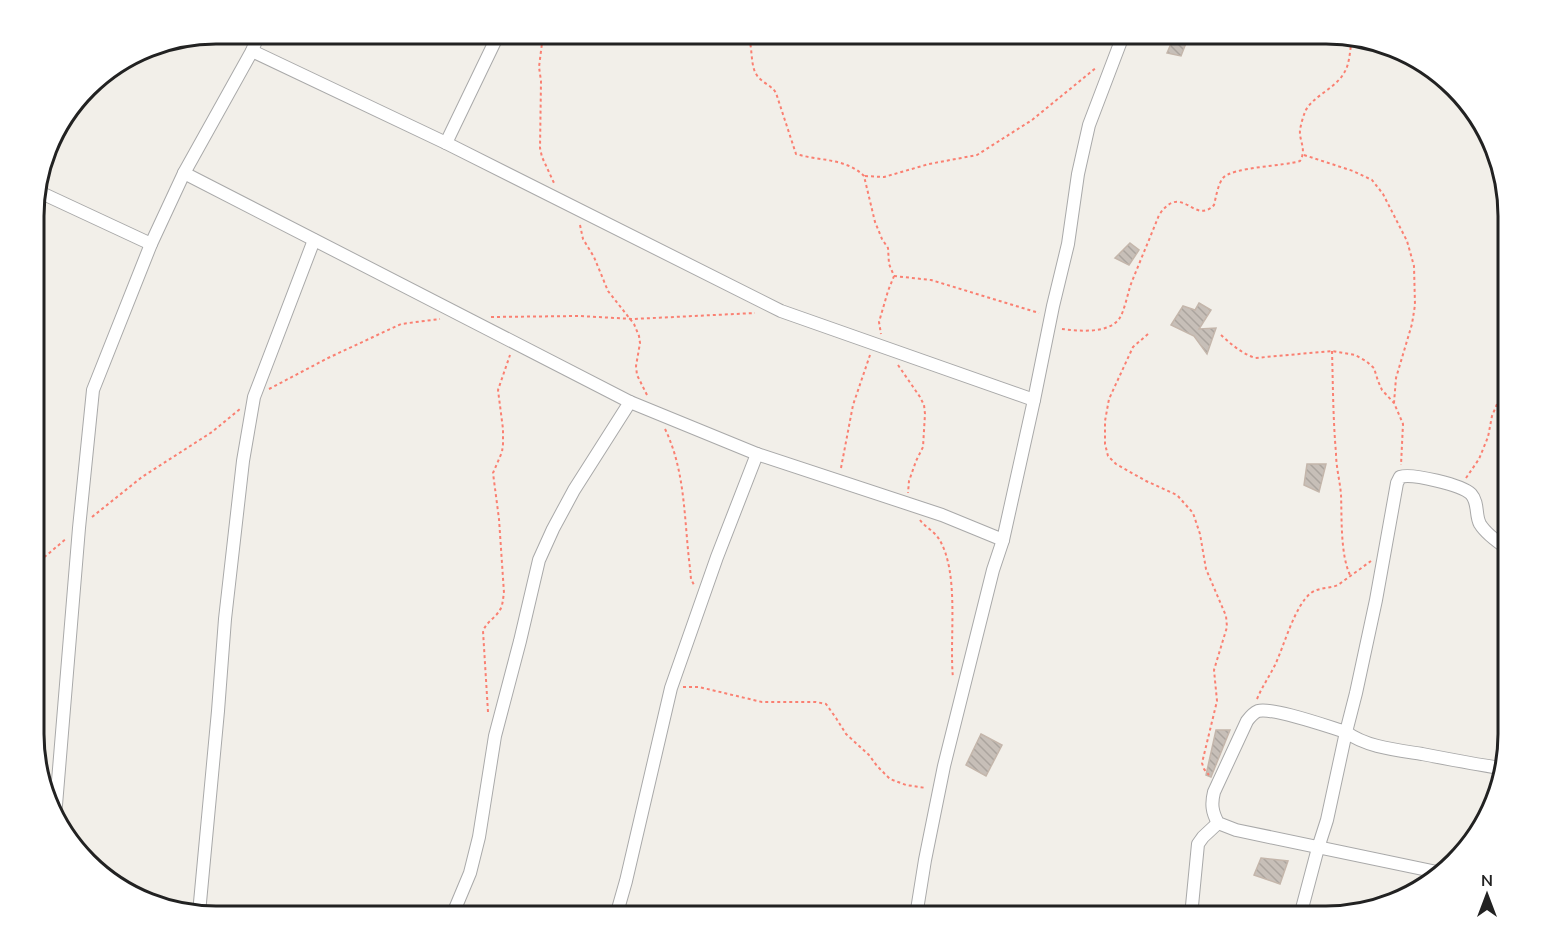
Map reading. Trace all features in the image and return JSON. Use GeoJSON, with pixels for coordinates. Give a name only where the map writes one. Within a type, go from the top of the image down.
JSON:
{"type":"FeatureCollection","features":[{"type":"Feature","properties":{"kind":"street"},"geometry":{"type":"LineString","coordinates":[[57,798],[93,390],[151,243],[184,173],[255,44]]}},
{"type":"Feature","properties":{"kind":"street"},"geometry":{"type":"LineString","coordinates":[[446,143],[494,44]]}},
{"type":"Feature","properties":{"kind":"street"},"geometry":{"type":"LineString","coordinates":[[918,905],[939,789],[993,570],[1003,540],[1034,400],[1068,244],[1078,174],[1089,125],[1120,44]]}},
{"type":"Feature","properties":{"kind":"street"},"geometry":{"type":"LineString","coordinates":[[252,51],[446,143],[781,311],[1034,400]]}},
{"type":"Feature","properties":{"kind":"street"},"geometry":{"type":"LineString","coordinates":[[184,173],[630,402],[757,454],[911,504],[1003,540]]}},
{"type":"Feature","properties":{"kind":"street"},"geometry":{"type":"LineString","coordinates":[[45,195],[151,243]]}},
{"type":"Feature","properties":{"kind":"street"},"geometry":{"type":"LineString","coordinates":[[200,905],[225,619],[243,461],[254,397],[314,240]]}},
{"type":"Feature","properties":{"kind":"street"},"geometry":{"type":"LineString","coordinates":[[456,906],[475,855],[495,736],[539,560],[574,490],[630,402]]}},
{"type":"Feature","properties":{"kind":"street"},"geometry":{"type":"LineString","coordinates":[[619,906],[671,688],[717,556],[757,454]]}},
{"type":"Feature","properties":{"kind":"street"},"geometry":{"type":"LineString","coordinates":[[1303,905],[1327,820],[1356,693],[1400,477],[1409,476],[1459,487],[1470,493],[1476,503],[1480,524],[1497,541]]}},
{"type":"Feature","properties":{"kind":"street"},"geometry":{"type":"LineString","coordinates":[[1429,870],[1236,830],[1218,824],[1211,803],[1217,784],[1247,721],[1258,711],[1269,711],[1346,732],[1373,744],[1494,767]]}},
{"type":"Feature","properties":{"kind":"street"},"geometry":{"type":"LineString","coordinates":[[1192,905],[1198,844],[1218,824]]}},
{"type":"Feature","properties":{"kind":"path"},"geometry":{"type":"LineString","coordinates":[[542,44],[539,67],[541,81],[540,148],[560,200]]}},
{"type":"Feature","properties":{"kind":"path"},"geometry":{"type":"LineString","coordinates":[[751,44],[754,70],[757,76],[764,83],[772,86],[776,93],[796,154],[846,164],[864,176],[875,222],[888,248],[889,264],[894,276],[879,322],[880,346],[865,366],[853,405],[843,464],[837,480]]}},
{"type":"Feature","properties":{"kind":"path"},"geometry":{"type":"LineString","coordinates":[[894,276],[930,280],[1050,322],[1084,331],[1109,326],[1120,319],[1132,284],[1165,206],[1177,201],[1195,209],[1211,208],[1225,176],[1246,169],[1300,161],[1304,155],[1300,131],[1305,112],[1309,104],[1333,87],[1344,75],[1348,67],[1351,46]]}},
{"type":"Feature","properties":{"kind":"path"},"geometry":{"type":"LineString","coordinates":[[864,176],[884,177],[977,155],[1032,120],[1100,65]]}},
{"type":"Feature","properties":{"kind":"path"},"geometry":{"type":"LineString","coordinates":[[1304,155],[1353,171],[1372,180],[1383,194],[1407,241],[1413,266],[1415,305],[1412,324],[1396,378],[1394,403]]}},
{"type":"Feature","properties":{"kind":"path"},"geometry":{"type":"LineString","coordinates":[[575,208],[584,239],[608,291],[634,324],[640,343],[636,366],[637,375],[669,436],[682,485],[691,579],[697,592],[698,611]]}},
{"type":"Feature","properties":{"kind":"path"},"geometry":{"type":"LineString","coordinates":[[1148,334],[1133,347],[1109,399],[1105,421],[1105,444],[1107,456],[1116,464],[1176,495],[1193,513],[1200,534],[1206,569],[1226,616],[1227,627],[1214,670],[1217,700],[1202,763],[1204,769],[1217,784]]}},
{"type":"Feature","properties":{"kind":"path"},"geometry":{"type":"LineString","coordinates":[[1221,335],[1236,349],[1255,358],[1332,351],[1355,355],[1366,360],[1374,368],[1378,381],[1394,403],[1403,424],[1400,477]]}},
{"type":"Feature","properties":{"kind":"path"},"geometry":{"type":"LineString","coordinates":[[490,722],[483,631],[500,610],[504,593],[494,481],[494,473],[503,444],[498,390],[514,343]]}},
{"type":"Feature","properties":{"kind":"path"},"geometry":{"type":"LineString","coordinates":[[880,346],[924,405],[923,447],[909,481],[909,496],[922,524],[938,537],[946,561],[951,594],[952,668],[960,704]]}},
{"type":"Feature","properties":{"kind":"path"},"geometry":{"type":"LineString","coordinates":[[1332,351],[1336,455],[1345,556],[1347,570],[1351,577]]}},
{"type":"Feature","properties":{"kind":"path"},"geometry":{"type":"LineString","coordinates":[[44,557],[142,477],[212,432],[254,397]]}},
{"type":"Feature","properties":{"kind":"path"},"geometry":{"type":"LineString","coordinates":[[1459,487],[1479,459],[1497,404]]}},
{"type":"Feature","properties":{"kind":"path"},"geometry":{"type":"LineString","coordinates":[[1255,713],[1255,704],[1302,603],[1313,591],[1333,588],[1385,552]]}},
{"type":"Feature","properties":{"kind":"path"},"geometry":{"type":"LineString","coordinates":[[671,688],[699,687],[762,702],[826,704],[846,734],[890,779],[906,785],[939,789]]}},
{"type":"Feature","properties":{"kind":"building"},"geometry":{"type":"Polygon","coordinates":[[[1171,44],[1186,44],[1181,56],[1167,53],[1171,44]]]}},
{"type":"Feature","properties":{"kind":"building"},"geometry":{"type":"Polygon","coordinates":[[[1130,243],[1139,250],[1129,265],[1115,258],[1130,243]]]}},
{"type":"Feature","properties":{"kind":"building"},"geometry":{"type":"Polygon","coordinates":[[[1199,303],[1211,310],[1199,329],[1216,328],[1207,354],[1194,336],[1171,325],[1183,306],[1195,310],[1199,303]]]}},
{"type":"Feature","properties":{"kind":"building"},"geometry":{"type":"Polygon","coordinates":[[[1307,464],[1326,464],[1319,492],[1304,485],[1307,464]]]}},
{"type":"Feature","properties":{"kind":"building"},"geometry":{"type":"Polygon","coordinates":[[[1216,730],[1230,730],[1211,777],[1206,775],[1216,730]]]}},
{"type":"Feature","properties":{"kind":"building"},"geometry":{"type":"Polygon","coordinates":[[[981,734],[1002,745],[986,776],[966,765],[981,734]]]}},
{"type":"Feature","properties":{"kind":"building"},"geometry":{"type":"Polygon","coordinates":[[[1261,858],[1288,861],[1280,884],[1254,875],[1261,858]]]}}]}
